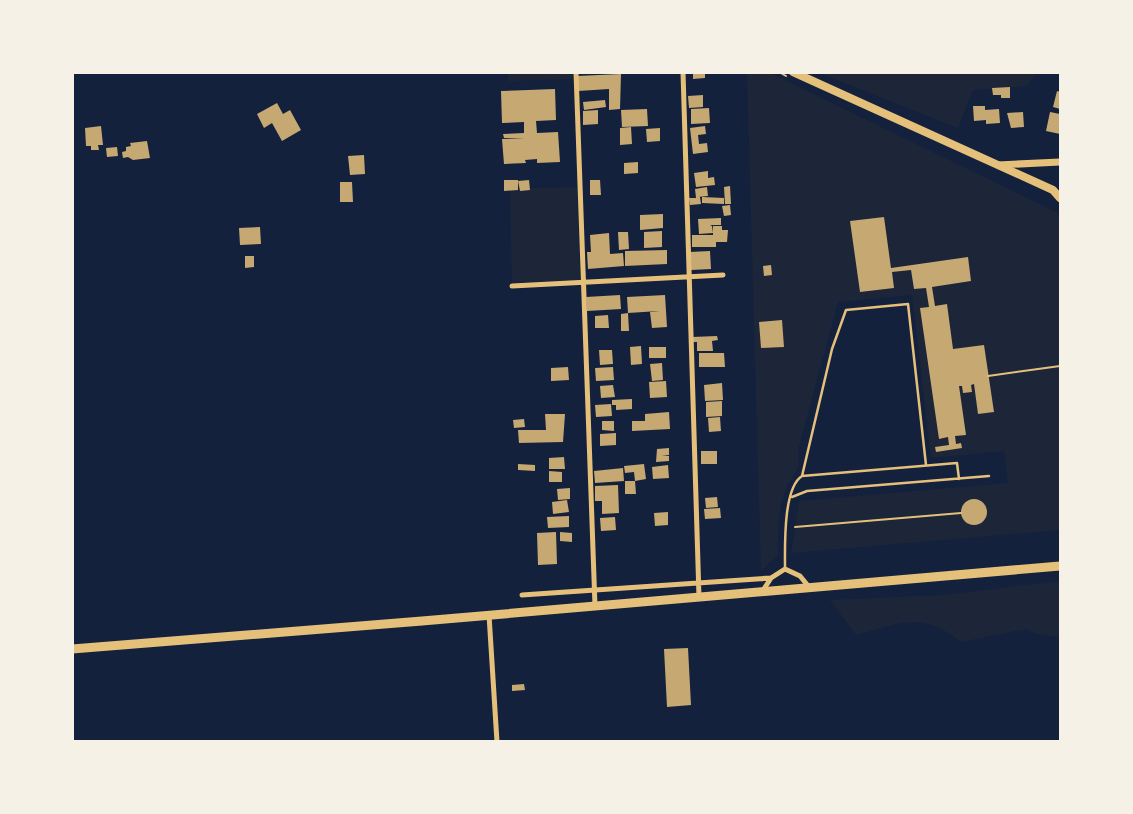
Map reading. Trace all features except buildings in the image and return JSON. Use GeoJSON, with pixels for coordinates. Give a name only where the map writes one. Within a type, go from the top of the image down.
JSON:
{"type":"FeatureCollection","features":[{"type":"Feature","properties":{"kind":"main road"},"geometry":{"type":"LineString","coordinates":[[793,72],[1053,190],[1060,198]]}},
{"type":"Feature","properties":{"kind":"main road"},"geometry":{"type":"LineString","coordinates":[[72,649],[1060,566]]}},
{"type":"Feature","properties":{"kind":"street"},"geometry":{"type":"LineString","coordinates":[[576,72],[595,606]]}},
{"type":"Feature","properties":{"kind":"street"},"geometry":{"type":"LineString","coordinates":[[683,72],[699,597]]}},
{"type":"Feature","properties":{"kind":"street"},"geometry":{"type":"LineString","coordinates":[[998,165],[1060,162]]}},
{"type":"Feature","properties":{"kind":"street"},"geometry":{"type":"LineString","coordinates":[[512,286],[723,275]]}},
{"type":"Feature","properties":{"kind":"street"},"geometry":{"type":"LineString","coordinates":[[762,592],[771,578],[785,569],[800,576],[810,588]]}},
{"type":"Feature","properties":{"kind":"street"},"geometry":{"type":"LineString","coordinates":[[522,595],[771,578]]}},
{"type":"Feature","properties":{"kind":"street"},"geometry":{"type":"LineString","coordinates":[[489,615],[497,742]]}},
{"type":"Feature","properties":{"kind":"lane"},"geometry":{"type":"LineString","coordinates":[[785,569],[786,530],[794,484],[802,476],[832,349],[846,310],[908,304],[926,465]]}},
{"type":"Feature","properties":{"kind":"lane"},"geometry":{"type":"LineString","coordinates":[[802,476],[956,463],[959,479]]}},
{"type":"Feature","properties":{"kind":"lane"},"geometry":{"type":"LineString","coordinates":[[791,498],[800,492],[807,491],[989,476]]}},
{"type":"Feature","properties":{"kind":"path"},"geometry":{"type":"LineString","coordinates":[[988,376],[1060,366]]}},
{"type":"Feature","properties":{"kind":"path"},"geometry":{"type":"LineString","coordinates":[[795,527],[961,513]]}},
{"type":"Feature","properties":{"kind":"shaded area"},"geometry":{"type":"Polygon","coordinates":[[[508,73],[573,73],[573,79],[508,81],[508,73]]]}},
{"type":"Feature","properties":{"kind":"shaded area"},"geometry":{"type":"Polygon","coordinates":[[[747,73],[770,73],[1060,214],[1060,530],[791,553],[799,501],[1008,483],[1004,451],[931,458],[912,295],[838,302],[798,450],[799,466],[787,486],[781,504],[778,526],[778,555],[761,571],[747,73]],[[884,217],[850,222],[860,292],[894,288],[892,272],[911,270],[914,289],[971,281],[967,257],[891,268],[884,217]]]}},
{"type":"Feature","properties":{"kind":"shaded area"},"geometry":{"type":"Polygon","coordinates":[[[819,73],[1037,73],[1027,86],[973,90],[958,128],[819,73]]]}},
{"type":"Feature","properties":{"kind":"shaded area"},"geometry":{"type":"Polygon","coordinates":[[[577,187],[580,280],[512,283],[510,189],[577,187]]]}},
{"type":"Feature","properties":{"kind":"shaded area"},"geometry":{"type":"Polygon","coordinates":[[[1060,581],[1060,637],[1037,634],[1026,629],[961,642],[934,626],[910,622],[856,635],[830,600],[945,595],[1060,581]]]}}]}
